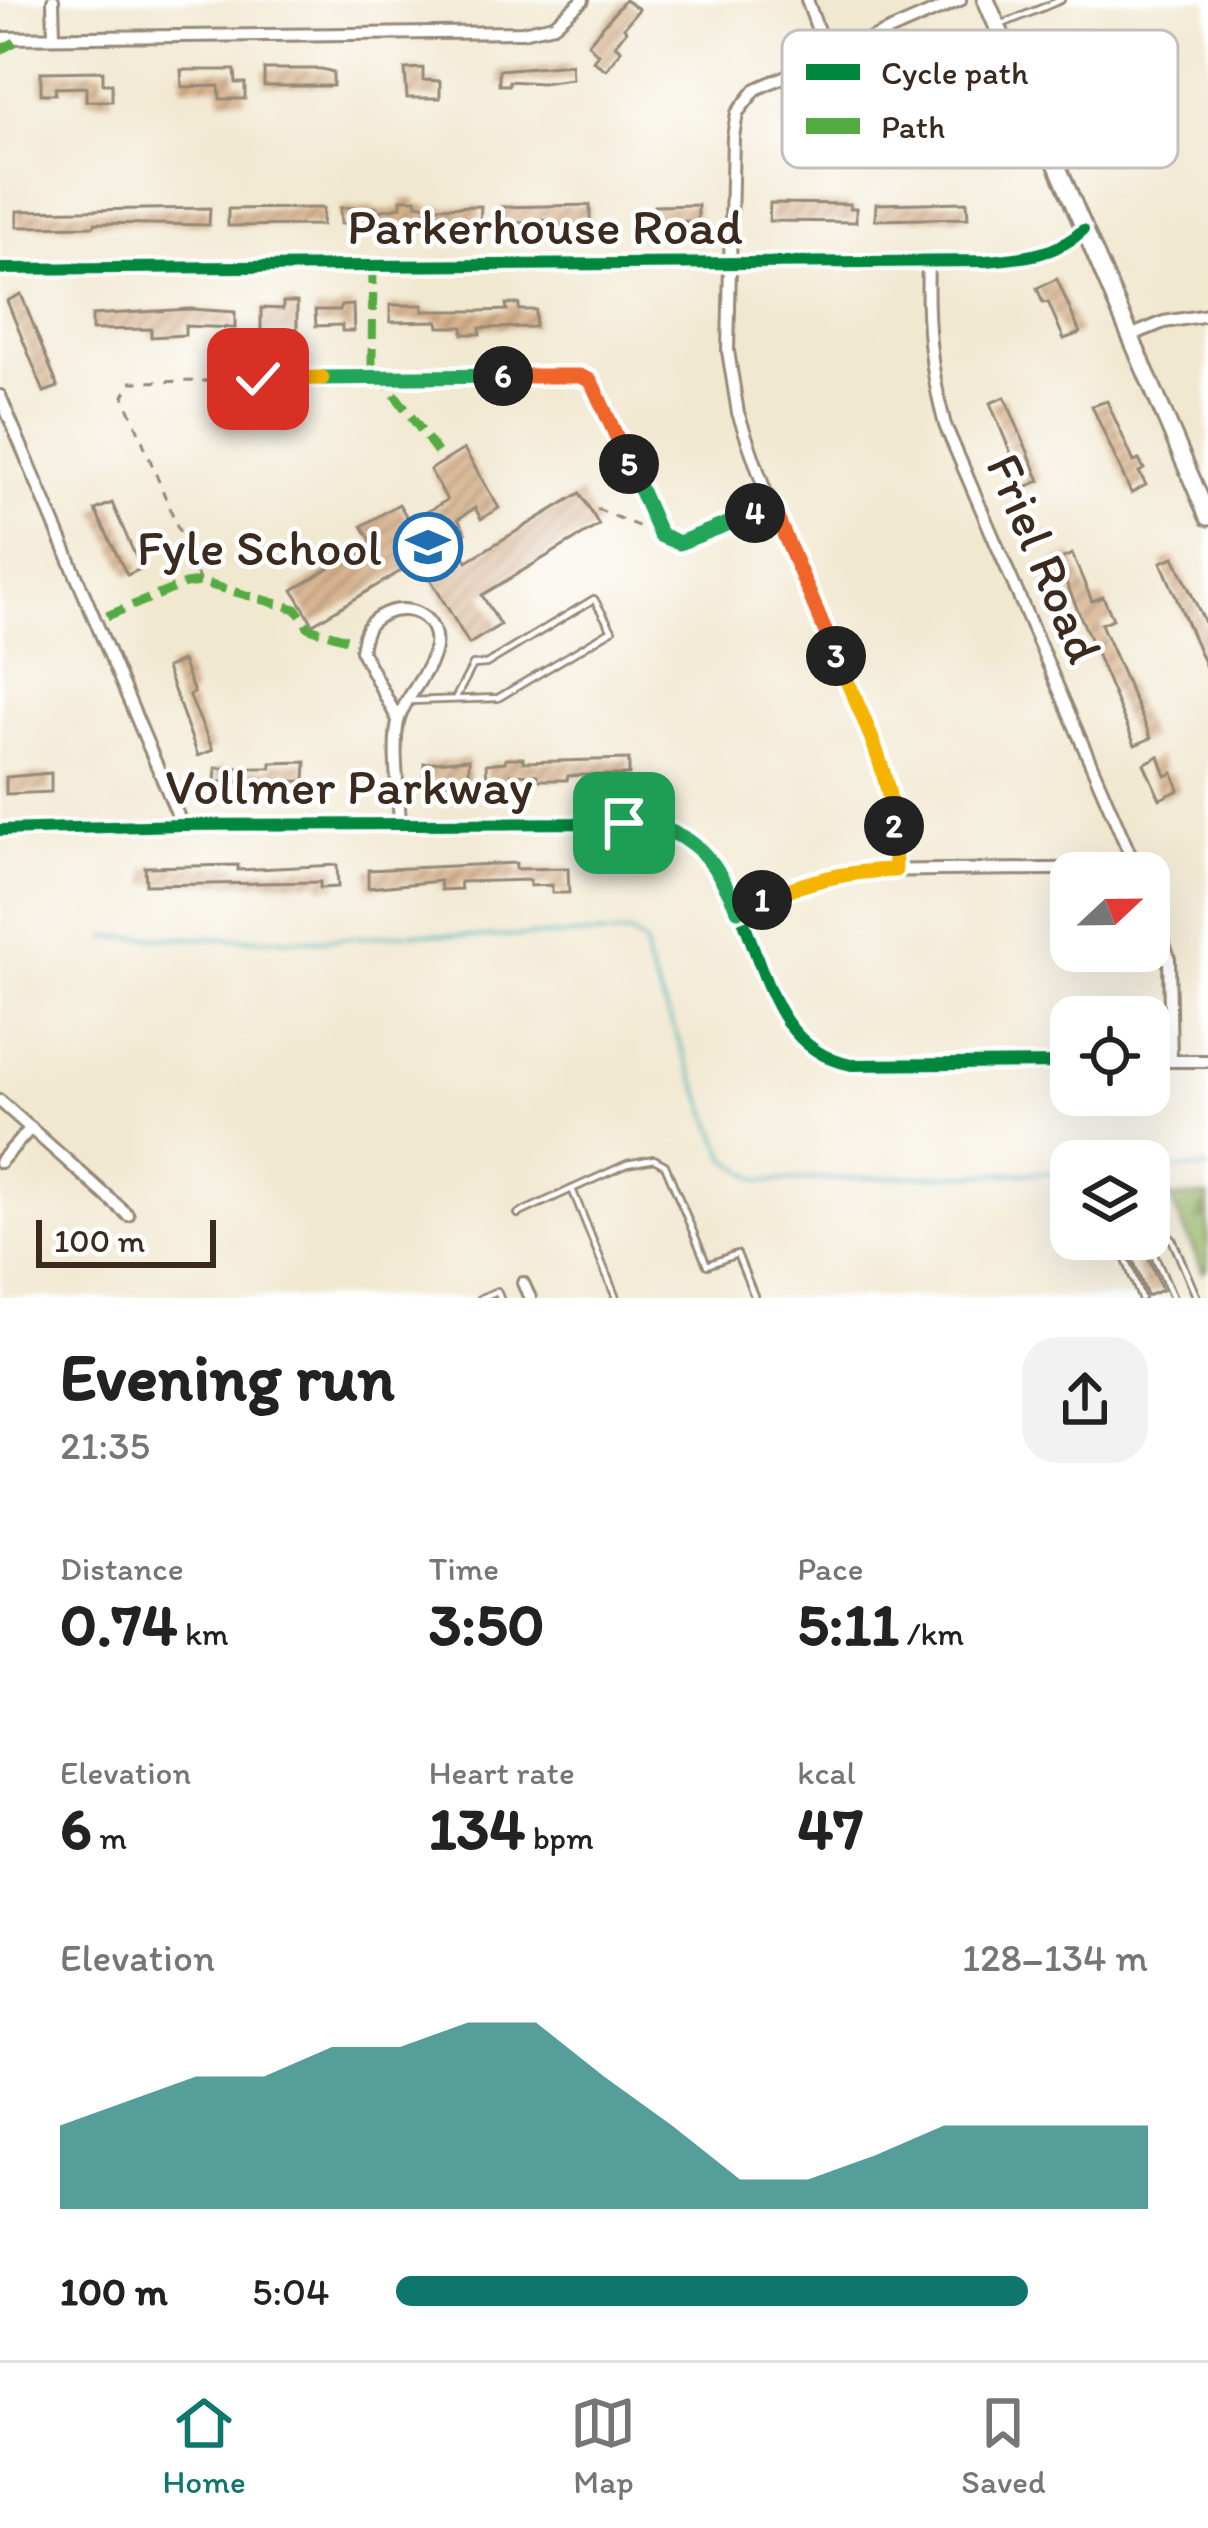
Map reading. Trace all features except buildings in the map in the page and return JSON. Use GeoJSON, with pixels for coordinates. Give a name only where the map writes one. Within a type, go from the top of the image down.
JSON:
{"type":"FeatureCollection","features":[{"type":"Feature","properties":{"kind":"street"},"geometry":{"type":"LineString","coordinates":[[53,0],[54,36]]}},
{"type":"Feature","properties":{"kind":"street"},"geometry":{"type":"LineString","coordinates":[[2,38],[522,32],[554,26],[583,0]]}},
{"type":"Feature","properties":{"kind":"street"},"geometry":{"type":"LineString","coordinates":[[807,0],[818,30]]}},
{"type":"Feature","properties":{"kind":"street"},"geometry":{"type":"LineString","coordinates":[[892,30],[960,0]]}},
{"type":"Feature","properties":{"kind":"street"},"geometry":{"type":"LineString","coordinates":[[986,0],[999,30]]}},
{"type":"Feature","properties":{"kind":"street"},"geometry":{"type":"LineString","coordinates":[[782,78],[756,89],[737,113],[733,137],[728,351],[734,394],[744,435],[772,506],[883,769],[892,807],[895,870]]}},
{"type":"Feature","properties":{"kind":"street"},"geometry":{"type":"LineString","coordinates":[[1057,168],[1208,517]]}},
{"type":"Feature","properties":{"kind":"street","name":"Parkerhouse Road"},"geometry":{"type":"LineString","coordinates":[[0,269],[928,262],[1033,256],[1071,242],[1083,230]]}},
{"type":"Feature","properties":{"kind":"street","name":"Friel Road"},"geometry":{"type":"LineString","coordinates":[[928,262],[929,350],[945,424],[1129,852]]}},
{"type":"Feature","properties":{"kind":"street"},"geometry":{"type":"LineString","coordinates":[[1130,336],[1164,322],[1208,315]]}},
{"type":"Feature","properties":{"kind":"street"},"geometry":{"type":"LineString","coordinates":[[0,396],[182,825]]}},
{"type":"Feature","properties":{"kind":"street"},"geometry":{"type":"LineString","coordinates":[[398,720],[434,651],[434,630],[422,616],[406,609],[372,621],[361,650],[398,720],[400,824]]}},
{"type":"Feature","properties":{"kind":"street","name":"Vollmer Parkway"},"geometry":{"type":"LineString","coordinates":[[0,830],[400,824],[624,823],[658,827],[703,850],[738,910],[786,1022],[819,1055],[851,1065],[1050,1063]]}},
{"type":"Feature","properties":{"kind":"street"},"geometry":{"type":"LineString","coordinates":[[738,910],[812,880],[855,871],[1050,870]]}},
{"type":"Feature","properties":{"kind":"street"},"geometry":{"type":"LineString","coordinates":[[1169,972],[1171,1061],[1208,1061]]}},
{"type":"Feature","properties":{"kind":"street"},"geometry":{"type":"LineString","coordinates":[[0,1101],[128,1215]]}},
{"type":"Feature","properties":{"kind":"street"},"geometry":{"type":"LineString","coordinates":[[0,1162],[31,1128]]}},
{"type":"Feature","properties":{"kind":"street"},"geometry":{"type":"LineString","coordinates":[[523,1283],[528,1298]]}},
{"type":"Feature","properties":{"kind":"lane"},"geometry":{"type":"LineString","coordinates":[[1033,0],[1037,10]]}},
{"type":"Feature","properties":{"kind":"lane"},"geometry":{"type":"LineString","coordinates":[[998,27],[1060,0]]}},
{"type":"Feature","properties":{"kind":"lane"},"geometry":{"type":"LineString","coordinates":[[409,700],[455,699],[498,698],[612,630],[594,598],[486,664],[472,665],[455,699]]}},
{"type":"Feature","properties":{"kind":"lane"},"geometry":{"type":"LineString","coordinates":[[518,1214],[644,1159],[665,1165],[707,1264],[737,1254],[755,1298]]}},
{"type":"Feature","properties":{"kind":"lane"},"geometry":{"type":"LineString","coordinates":[[572,1190],[616,1298]]}},
{"type":"Feature","properties":{"kind":"lane"},"geometry":{"type":"LineString","coordinates":[[1170,1237],[1197,1298]]}},
{"type":"Feature","properties":{"kind":"lane"},"geometry":{"type":"LineString","coordinates":[[1126,1260],[1141,1298]]}},
{"type":"Feature","properties":{"kind":"lane"},"geometry":{"type":"LineString","coordinates":[[1155,1260],[1169,1297]]}},
{"type":"Feature","properties":{"kind":"lane"},"geometry":{"type":"LineString","coordinates":[[481,1298],[497,1291],[500,1298]]}},
{"type":"Feature","properties":{"kind":"path"},"geometry":{"type":"LineString","coordinates":[[200,582],[124,396],[131,382],[580,376],[597,389],[660,535]]}},
{"type":"Feature","properties":{"kind":"path"},"geometry":{"type":"LineString","coordinates":[[597,509],[686,542],[772,506]]}},
{"type":"Feature","properties":{"kind":"green space"},"geometry":{"type":"Polygon","coordinates":[[[1208,1196],[1208,1268],[1203,1272],[1170,1198],[1208,1196]]]}},
{"type":"Feature","properties":{"kind":"waterway"},"geometry":{"type":"LineString","coordinates":[[107,937],[321,940],[416,933],[481,937],[631,934],[645,944],[647,963],[727,1159],[760,1181],[1050,1173]]}},
{"type":"Feature","properties":{"kind":"waterway"},"geometry":{"type":"LineString","coordinates":[[1170,1169],[1208,1169]]}},
{"type":"Feature","properties":{"kind":"marked path"},"geometry":{"type":"LineString","coordinates":[[0,50],[15,42]]}},
{"type":"Feature","properties":{"kind":"marked path"},"geometry":{"type":"LineString","coordinates":[[373,267],[372,364],[441,457]]}},
{"type":"Feature","properties":{"kind":"marked path"},"geometry":{"type":"LineString","coordinates":[[107,616],[200,582],[296,609],[309,628],[350,640]]}},
{"type":"Feature","properties":{"kind":"cycle path"},"geometry":{"type":"LineString","coordinates":[[0,269],[985,261],[1050,250],[1083,230]]}},
{"type":"Feature","properties":{"kind":"cycle path"},"geometry":{"type":"LineString","coordinates":[[0,830],[624,823],[675,834],[709,860],[733,896],[784,1017],[811,1047],[851,1065],[1050,1063]]}},
{"type":"Feature","properties":{"kind":"place","name":"Fyle School"},"geometry":{"type":"Point","coordinates":[428,547]}},
{"type":"Feature","properties":{"kind":"route"},"geometry":{"type":"LineString","coordinates":[[258,379],[580,376],[597,389],[660,535],[686,542],[772,506],[877,749],[892,807],[895,870],[855,871],[812,880],[738,910],[715,865],[690,840],[658,827],[624,823]]}}]}
